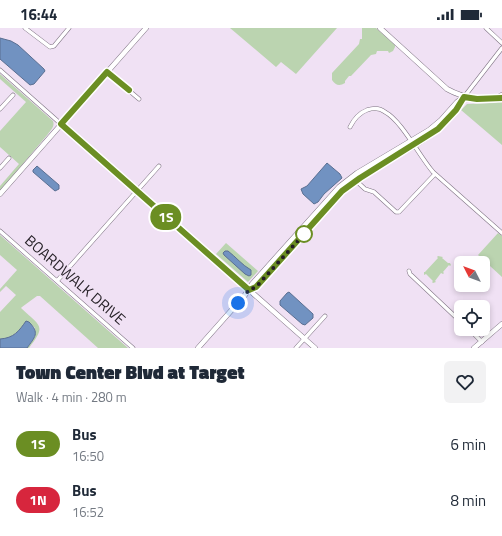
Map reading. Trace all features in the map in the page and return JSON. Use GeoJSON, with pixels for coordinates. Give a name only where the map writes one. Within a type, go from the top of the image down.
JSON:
{"type":"FeatureCollection","features":[{"type":"Feature","properties":{"kind":"main road"},"geometry":{"type":"LineString","coordinates":[[0,192],[146,28]]}},
{"type":"Feature","properties":{"kind":"main road"},"geometry":{"type":"LineString","coordinates":[[380,28],[445,87],[464,97],[477,99],[502,98]]}},
{"type":"Feature","properties":{"kind":"main road"},"geometry":{"type":"LineString","coordinates":[[495,98],[502,95]]}},
{"type":"Feature","properties":{"kind":"main road"},"geometry":{"type":"LineString","coordinates":[[198,348],[249,290],[252,284],[333,194],[354,179],[412,143],[437,124],[457,102],[464,97]]}},
{"type":"Feature","properties":{"kind":"main road"},"geometry":{"type":"LineString","coordinates":[[61,124],[315,348]]}},
{"type":"Feature","properties":{"kind":"main road"},"geometry":{"type":"LineString","coordinates":[[474,348],[502,324]]}},
{"type":"Feature","properties":{"kind":"street"},"geometry":{"type":"LineString","coordinates":[[25,28],[30,29],[48,46],[54,46],[69,28]]}},
{"type":"Feature","properties":{"kind":"street"},"geometry":{"type":"LineString","coordinates":[[486,28],[502,42]]}},
{"type":"Feature","properties":{"kind":"street"},"geometry":{"type":"LineString","coordinates":[[464,97],[502,48]]}},
{"type":"Feature","properties":{"kind":"street"},"geometry":{"type":"LineString","coordinates":[[0,70],[61,124]]}},
{"type":"Feature","properties":{"kind":"street"},"geometry":{"type":"LineString","coordinates":[[107,72],[139,99]]}},
{"type":"Feature","properties":{"kind":"street"},"geometry":{"type":"LineString","coordinates":[[0,109],[13,95]]}},
{"type":"Feature","properties":{"kind":"street"},"geometry":{"type":"LineString","coordinates":[[350,127],[357,116],[363,112],[374,109],[381,110],[390,115],[435,174],[502,233]]}},
{"type":"Feature","properties":{"kind":"street"},"geometry":{"type":"LineString","coordinates":[[0,168],[9,158]]}},
{"type":"Feature","properties":{"kind":"street"},"geometry":{"type":"LineString","coordinates":[[57,280],[158,166]]}},
{"type":"Feature","properties":{"kind":"street"},"geometry":{"type":"LineString","coordinates":[[354,179],[365,189],[374,192],[396,212],[399,212],[435,174]]}},
{"type":"Feature","properties":{"kind":"street","name":"BOARDWALK DRIVE"},"geometry":{"type":"LineString","coordinates":[[0,231],[133,348]]}},
{"type":"Feature","properties":{"kind":"street"},"geometry":{"type":"LineString","coordinates":[[409,272],[454,315]]}},
{"type":"Feature","properties":{"kind":"street"},"geometry":{"type":"LineString","coordinates":[[296,348],[324,316]]}},
{"type":"Feature","properties":{"kind":"street"},"geometry":{"type":"LineString","coordinates":[[476,336],[482,342]]}},
{"type":"Feature","properties":{"kind":"green space"},"geometry":{"type":"Polygon","coordinates":[[[230,28],[337,28],[296,74],[281,62],[276,67],[230,28]]]}},
{"type":"Feature","properties":{"kind":"green space"},"geometry":{"type":"Polygon","coordinates":[[[362,28],[376,28],[395,45],[395,47],[393,51],[389,53],[388,51],[377,51],[376,54],[371,55],[351,76],[349,76],[345,83],[340,85],[337,84],[332,80],[332,73],[359,44],[360,39],[362,39],[362,28]]]}},
{"type":"Feature","properties":{"kind":"green space"},"geometry":{"type":"Polygon","coordinates":[[[0,74],[53,121],[53,125],[48,134],[0,191],[0,186],[19,164],[0,147],[0,131],[26,102],[0,79],[0,74]]]}},
{"type":"Feature","properties":{"kind":"green space"},"geometry":{"type":"Polygon","coordinates":[[[502,101],[502,145],[461,110],[467,104],[494,103],[502,101]]]}},
{"type":"Feature","properties":{"kind":"green space"},"geometry":{"type":"Polygon","coordinates":[[[498,233],[502,236],[502,277],[490,266],[490,256],[478,255],[498,233]]]}},
{"type":"Feature","properties":{"kind":"green space"},"geometry":{"type":"Polygon","coordinates":[[[0,235],[128,348],[98,348],[40,296],[37,296],[21,308],[39,326],[38,335],[29,348],[27,348],[35,336],[35,328],[28,321],[10,337],[0,339],[0,312],[16,295],[6,286],[0,292],[0,289],[17,270],[0,255],[0,235]]]}},
{"type":"Feature","properties":{"kind":"green space"},"geometry":{"type":"Polygon","coordinates":[[[226,243],[258,271],[248,282],[216,254],[226,243]]]}},
{"type":"Feature","properties":{"kind":"green space"},"geometry":{"type":"Polygon","coordinates":[[[438,256],[443,257],[442,258],[451,265],[449,265],[443,274],[441,273],[435,281],[436,282],[433,283],[433,281],[426,274],[424,275],[424,272],[438,258],[438,256]]]}},
{"type":"Feature","properties":{"kind":"water"},"geometry":{"type":"Polygon","coordinates":[[[0,38],[18,45],[44,69],[45,71],[34,84],[30,85],[0,59],[0,38]]]}},
{"type":"Feature","properties":{"kind":"water"},"geometry":{"type":"Polygon","coordinates":[[[327,163],[340,174],[342,178],[324,194],[318,202],[314,204],[303,194],[301,189],[307,186],[327,163]]]}},
{"type":"Feature","properties":{"kind":"water"},"geometry":{"type":"Polygon","coordinates":[[[37,166],[59,185],[59,189],[55,191],[33,172],[37,166]]]}},
{"type":"Feature","properties":{"kind":"water"},"geometry":{"type":"Polygon","coordinates":[[[228,251],[251,270],[251,275],[249,276],[245,274],[224,255],[223,253],[228,251]]]}},
{"type":"Feature","properties":{"kind":"water"},"geometry":{"type":"Polygon","coordinates":[[[289,292],[313,314],[313,318],[305,325],[280,305],[280,301],[289,292]]]}},
{"type":"Feature","properties":{"kind":"water"},"geometry":{"type":"Polygon","coordinates":[[[26,321],[29,322],[35,332],[34,338],[27,348],[0,348],[0,339],[13,336],[26,321]]]}},
{"type":"Feature","properties":{"kind":"bus line","name":"1S"},"geometry":{"type":"LineString","coordinates":[[129,90],[107,72],[61,124],[249,290],[256,287],[272,270],[342,191],[438,129],[456,110],[464,97],[477,99],[502,98]]}},
{"type":"Feature","properties":{"kind":"route"},"geometry":{"type":"LineString","coordinates":[[238,303],[249,290],[256,287],[305,233],[304,234]]}}]}
